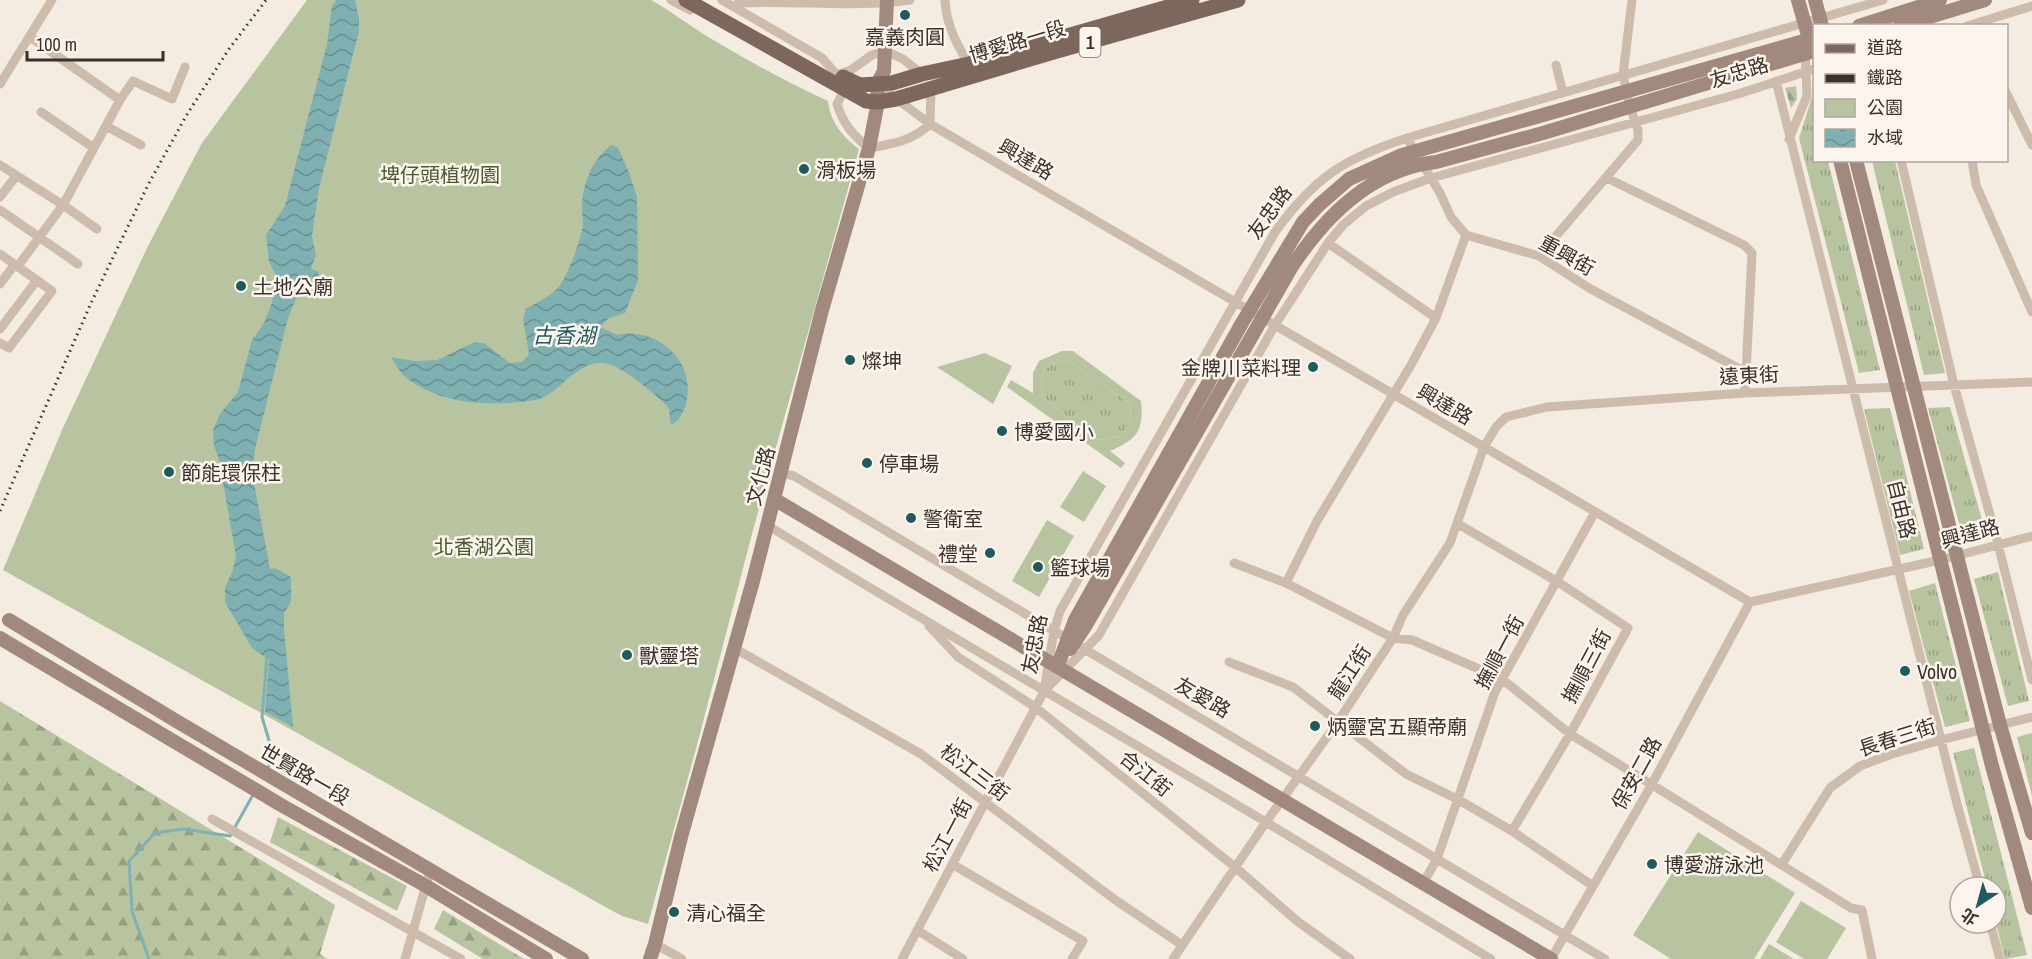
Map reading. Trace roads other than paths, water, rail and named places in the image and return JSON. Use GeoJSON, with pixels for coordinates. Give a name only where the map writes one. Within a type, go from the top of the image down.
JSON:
{"type":"FeatureCollection","features":[{"type":"Feature","properties":{"kind":"main road","name":"1"},"geometry":{"type":"LineString","coordinates":[[686,0],[817,67]]}},
{"type":"Feature","properties":{"kind":"main road","name":"1"},"geometry":{"type":"LineString","coordinates":[[704,0],[817,67]]}},
{"type":"Feature","properties":{"kind":"main road","name":"博愛路一段"},"geometry":{"type":"LineString","coordinates":[[839,82],[860,86],[892,83],[969,64],[1192,0]]}},
{"type":"Feature","properties":{"kind":"main road","name":"博愛路一段"},"geometry":{"type":"LineString","coordinates":[[817,67],[866,101],[878,102],[896,99],[1238,0]]}},
{"type":"Feature","properties":{"kind":"street"},"geometry":{"type":"LineString","coordinates":[[0,84],[52,0]]}},
{"type":"Feature","properties":{"kind":"street"},"geometry":{"type":"LineString","coordinates":[[671,0],[817,67]]}},
{"type":"Feature","properties":{"kind":"street"},"geometry":{"type":"LineString","coordinates":[[722,0],[817,67]]}},
{"type":"Feature","properties":{"kind":"street"},"geometry":{"type":"LineString","coordinates":[[738,3],[910,0]]}},
{"type":"Feature","properties":{"kind":"street"},"geometry":{"type":"LineString","coordinates":[[945,0],[946,11],[962,54],[969,64]]}},
{"type":"Feature","properties":{"kind":"street"},"geometry":{"type":"LineString","coordinates":[[1539,256],[1638,140],[1636,121],[1630,107],[1623,75],[1632,0]]}},
{"type":"Feature","properties":{"kind":"street"},"geometry":{"type":"LineString","coordinates":[[1789,139],[1808,96],[1810,70],[1811,47],[1798,0]]}},
{"type":"Feature","properties":{"kind":"street"},"geometry":{"type":"LineString","coordinates":[[1815,0],[1822,23]]}},
{"type":"Feature","properties":{"kind":"street","name":"友忠路"},"geometry":{"type":"LineString","coordinates":[[1058,665],[1054,631],[1060,611],[1275,232],[1303,197],[1328,175],[1370,150],[1407,138],[1804,23],[1822,23],[1883,0]]}},
{"type":"Feature","properties":{"kind":"street"},"geometry":{"type":"LineString","coordinates":[[1865,24],[1940,0]]}},
{"type":"Feature","properties":{"kind":"street"},"geometry":{"type":"LineString","coordinates":[[1906,24],[1968,2],[1985,0]]}},
{"type":"Feature","properties":{"kind":"street","name":"文化路"},"geometry":{"type":"LineString","coordinates":[[650,959],[681,837],[753,581],[822,310],[868,148],[878,102],[877,84],[884,71],[887,2]]}},
{"type":"Feature","properties":{"kind":"street"},"geometry":{"type":"LineString","coordinates":[[1968,2],[1978,24],[2032,6]]}},
{"type":"Feature","properties":{"kind":"street"},"geometry":{"type":"LineString","coordinates":[[30,37],[120,100]]}},
{"type":"Feature","properties":{"kind":"street","name":"友忠路"},"geometry":{"type":"LineString","coordinates":[[1058,665],[1076,645],[1303,222],[1337,188],[1362,172],[1414,151],[1626,92],[1811,47]]}},
{"type":"Feature","properties":{"kind":"street","name":"友忠路"},"geometry":{"type":"LineString","coordinates":[[1256,313],[1309,240],[1340,208],[1371,184],[1423,163],[1436,162],[1630,107],[1811,47]]}},
{"type":"Feature","properties":{"kind":"street"},"geometry":{"type":"LineString","coordinates":[[922,74],[903,59],[886,51],[872,55],[839,82],[837,104],[842,121],[868,148],[902,142],[930,124],[931,87]]}},
{"type":"Feature","properties":{"kind":"street"},"geometry":{"type":"LineString","coordinates":[[1556,65],[1563,93]]}},
{"type":"Feature","properties":{"kind":"street"},"geometry":{"type":"LineString","coordinates":[[0,284],[63,205],[120,100],[134,81],[172,99],[185,67]]}},
{"type":"Feature","properties":{"kind":"street","name":"友忠路"},"geometry":{"type":"LineString","coordinates":[[1076,645],[1099,635],[1275,325],[1328,243],[1343,225],[1366,206],[1392,192],[1431,178],[1738,94],[1810,70]]}},
{"type":"Feature","properties":{"kind":"street","name":"自由路"},"geometry":{"type":"LineString","coordinates":[[1776,81],[1852,389],[1977,875]]}},
{"type":"Feature","properties":{"kind":"street","name":"興達路"},"geometry":{"type":"LineString","coordinates":[[877,84],[930,124],[1750,602],[1940,560],[2032,536]]}},
{"type":"Feature","properties":{"kind":"street"},"geometry":{"type":"LineString","coordinates":[[2008,95],[2032,145]]}},
{"type":"Feature","properties":{"kind":"street"},"geometry":{"type":"LineString","coordinates":[[41,112],[94,148]]}},
{"type":"Feature","properties":{"kind":"street"},"geometry":{"type":"LineString","coordinates":[[2008,118],[2015,113]]}},
{"type":"Feature","properties":{"kind":"street"},"geometry":{"type":"LineString","coordinates":[[106,126],[141,144]]}},
{"type":"Feature","properties":{"kind":"street"},"geometry":{"type":"LineString","coordinates":[[1286,583],[1322,511],[1360,445],[1393,395],[1436,318],[1466,235],[1451,217],[1423,163],[1407,138]]}},
{"type":"Feature","properties":{"kind":"street","name":"自由路"},"geometry":{"type":"LineString","coordinates":[[1840,162],[1983,730],[2032,908]]}},
{"type":"Feature","properties":{"kind":"street"},"geometry":{"type":"LineString","coordinates":[[1858,162],[2000,725],[2032,833]]}},
{"type":"Feature","properties":{"kind":"street"},"geometry":{"type":"LineString","coordinates":[[1901,162],[1954,385],[1998,544],[2032,680]]}},
{"type":"Feature","properties":{"kind":"street"},"geometry":{"type":"LineString","coordinates":[[1972,162],[1976,184],[2032,312]]}},
{"type":"Feature","properties":{"kind":"street"},"geometry":{"type":"LineString","coordinates":[[0,165],[97,229]]}},
{"type":"Feature","properties":{"kind":"street"},"geometry":{"type":"LineString","coordinates":[[0,197],[16,176]]}},
{"type":"Feature","properties":{"kind":"street"},"geometry":{"type":"LineString","coordinates":[[1607,178],[1744,245],[1752,253],[1745,393]]}},
{"type":"Feature","properties":{"kind":"street"},"geometry":{"type":"LineString","coordinates":[[0,210],[78,264]]}},
{"type":"Feature","properties":{"kind":"street","name":"重興街"},"geometry":{"type":"LineString","coordinates":[[1466,235],[1539,256],[1588,288],[1747,373]]}},
{"type":"Feature","properties":{"kind":"street"},"geometry":{"type":"LineString","coordinates":[[1328,243],[1436,318]]}},
{"type":"Feature","properties":{"kind":"street"},"geometry":{"type":"LineString","coordinates":[[0,254],[52,291],[9,348],[0,343]]}},
{"type":"Feature","properties":{"kind":"street"},"geometry":{"type":"LineString","coordinates":[[0,329],[37,280]]}},
{"type":"Feature","properties":{"kind":"street","name":"遠東街"},"geometry":{"type":"LineString","coordinates":[[1484,447],[1496,427],[1506,417],[1547,407],[1745,393],[2032,382]]}},
{"type":"Feature","properties":{"kind":"street","name":"龍江街"},"geometry":{"type":"LineString","coordinates":[[1173,959],[1266,822],[1337,723],[1393,638],[1403,615],[1450,543],[1484,447]]}},
{"type":"Feature","properties":{"kind":"street","name":"友愛路"},"geometry":{"type":"LineString","coordinates":[[780,473],[794,476],[1605,959]]}},
{"type":"Feature","properties":{"kind":"street"},"geometry":{"type":"LineString","coordinates":[[774,499],[1058,665],[1551,959]]}},
{"type":"Feature","properties":{"kind":"street","name":"撫順一街"},"geometry":{"type":"LineString","coordinates":[[1423,883],[1437,859],[1495,692],[1595,512]]}},
{"type":"Feature","properties":{"kind":"street","name":"撫順三街"},"geometry":{"type":"LineString","coordinates":[[1458,524],[1558,582],[1628,628],[1570,734],[1512,831]]}},
{"type":"Feature","properties":{"kind":"street"},"geometry":{"type":"LineString","coordinates":[[766,525],[1266,822],[1491,959]]}},
{"type":"Feature","properties":{"kind":"street"},"geometry":{"type":"LineString","coordinates":[[1234,563],[1286,583],[1393,638],[1412,640],[1502,679],[1570,734],[1851,908],[1862,910],[1872,959]]}},
{"type":"Feature","properties":{"kind":"street","name":"保安二路"},"geometry":{"type":"LineString","coordinates":[[1551,959],[1652,784],[1750,602]]}},
{"type":"Feature","properties":{"kind":"street","name":"合江街"},"geometry":{"type":"LineString","coordinates":[[919,616],[958,657],[1035,707],[1235,867],[1297,921],[1350,959]]}},
{"type":"Feature","properties":{"kind":"street","name":"世賢路一段"},"geometry":{"type":"LineString","coordinates":[[9,620],[582,959]]}},
{"type":"Feature","properties":{"kind":"street","name":"世賢路一段"},"geometry":{"type":"LineString","coordinates":[[0,638],[281,805],[426,886],[546,959]]}},
{"type":"Feature","properties":{"kind":"street","name":"松江三街"},"geometry":{"type":"LineString","coordinates":[[734,648],[921,754],[1114,899],[1182,945]]}},
{"type":"Feature","properties":{"kind":"street"},"geometry":{"type":"LineString","coordinates":[[1229,662],[1293,687],[1406,774],[1459,800],[1512,831],[1593,886]]}},
{"type":"Feature","properties":{"kind":"street","name":"松江一街"},"geometry":{"type":"LineString","coordinates":[[902,959],[1058,665]]}},
{"type":"Feature","properties":{"kind":"street","name":"長春三街"},"geometry":{"type":"LineString","coordinates":[[1782,864],[1830,788],[1860,766],[1941,740],[2032,717]]}},
{"type":"Feature","properties":{"kind":"street"},"geometry":{"type":"LineString","coordinates":[[212,819],[461,959]]}},
{"type":"Feature","properties":{"kind":"street"},"geometry":{"type":"LineString","coordinates":[[952,864],[1083,941],[1072,959]]}},
{"type":"Feature","properties":{"kind":"street"},"geometry":{"type":"LineString","coordinates":[[405,959],[430,871]]}},
{"type":"Feature","properties":{"kind":"street"},"geometry":{"type":"LineString","coordinates":[[917,930],[963,959]]}},
{"type":"Feature","properties":{"kind":"street"},"geometry":{"type":"LineString","coordinates":[[1993,935],[2000,959]]}},
{"type":"Feature","properties":{"kind":"street"},"geometry":{"type":"LineString","coordinates":[[655,944],[682,959]]}},
{"type":"Feature","properties":{"kind":"water"},"geometry":{"type":"Polygon","coordinates":[[[336,0],[355,0],[359,31],[319,188],[312,236],[316,255],[311,269],[319,272],[317,279],[310,277],[302,285],[288,318],[255,449],[252,472],[270,569],[275,568],[291,577],[291,602],[284,613],[284,629],[293,727],[265,712],[269,660],[252,648],[225,602],[225,588],[236,556],[219,460],[214,446],[213,430],[220,414],[238,392],[252,340],[264,323],[271,305],[278,279],[269,262],[266,235],[285,206],[327,44],[332,6],[336,0]]]}},
{"type":"Feature","properties":{"kind":"water","name":"古香湖"},"geometry":{"type":"Polygon","coordinates":[[[611,145],[618,148],[637,197],[638,280],[625,313],[609,318],[600,327],[617,335],[646,336],[671,350],[680,361],[688,388],[685,406],[679,419],[671,425],[669,408],[656,395],[610,364],[586,366],[544,397],[531,401],[508,403],[467,402],[440,396],[404,376],[391,357],[415,361],[437,360],[475,342],[484,343],[510,363],[522,362],[529,354],[523,319],[526,309],[553,293],[560,285],[574,256],[582,231],[582,201],[589,174],[598,158],[611,145]]]}},
{"type":"Feature","properties":{"kind":"waterway"},"geometry":{"type":"LineString","coordinates":[[267,656],[262,717],[274,757],[267,769]]}},
{"type":"Feature","properties":{"kind":"waterway"},"geometry":{"type":"LineString","coordinates":[[149,959],[132,911],[129,861],[155,833],[183,829],[230,836],[254,793]]}},
{"type":"Feature","properties":{"kind":"railway"},"geometry":{"type":"LineString","coordinates":[[0,511],[91,303],[148,185],[186,116],[229,49],[266,0]]}},
{"type":"Feature","properties":{"kind":"place","name":"嘉義肉圓"},"geometry":{"type":"Point","coordinates":[905,15]}},
{"type":"Feature","properties":{"kind":"place","name":"滑板場"},"geometry":{"type":"Point","coordinates":[804,169]}},
{"type":"Feature","properties":{"kind":"place","name":"土地公廟"},"geometry":{"type":"Point","coordinates":[241,286]}},
{"type":"Feature","properties":{"kind":"place","name":"燦坤"},"geometry":{"type":"Point","coordinates":[850,360]}},
{"type":"Feature","properties":{"kind":"place","name":"金牌川菜料理"},"geometry":{"type":"Point","coordinates":[1313,367]}},
{"type":"Feature","properties":{"kind":"place","name":"博愛國小"},"geometry":{"type":"Point","coordinates":[1002,431]}},
{"type":"Feature","properties":{"kind":"place","name":"停車場"},"geometry":{"type":"Point","coordinates":[867,463]}},
{"type":"Feature","properties":{"kind":"place","name":"節能環保柱"},"geometry":{"type":"Point","coordinates":[169,472]}},
{"type":"Feature","properties":{"kind":"place","name":"警衛室"},"geometry":{"type":"Point","coordinates":[911,518]}},
{"type":"Feature","properties":{"kind":"place","name":"禮堂"},"geometry":{"type":"Point","coordinates":[990,553]}},
{"type":"Feature","properties":{"kind":"place","name":"籃球場"},"geometry":{"type":"Point","coordinates":[1038,567]}},
{"type":"Feature","properties":{"kind":"place","name":"獸靈塔"},"geometry":{"type":"Point","coordinates":[627,655]}},
{"type":"Feature","properties":{"kind":"place","name":"Volvo"},"geometry":{"type":"Point","coordinates":[1905,671]}},
{"type":"Feature","properties":{"kind":"place","name":"炳靈宮五顯帝廟"},"geometry":{"type":"Point","coordinates":[1315,726]}},
{"type":"Feature","properties":{"kind":"place","name":"博愛游泳池"},"geometry":{"type":"Point","coordinates":[1652,864]}},
{"type":"Feature","properties":{"kind":"place","name":"清心福全"},"geometry":{"type":"Point","coordinates":[674,912]}},
{"type":"Feature","properties":{"kind":"park label","name":"埤仔頭植物園"},"geometry":{"type":"Point","coordinates":[440,174]}},
{"type":"Feature","properties":{"kind":"park label","name":"北香湖公園"},"geometry":{"type":"Point","coordinates":[484,546]}}]}
